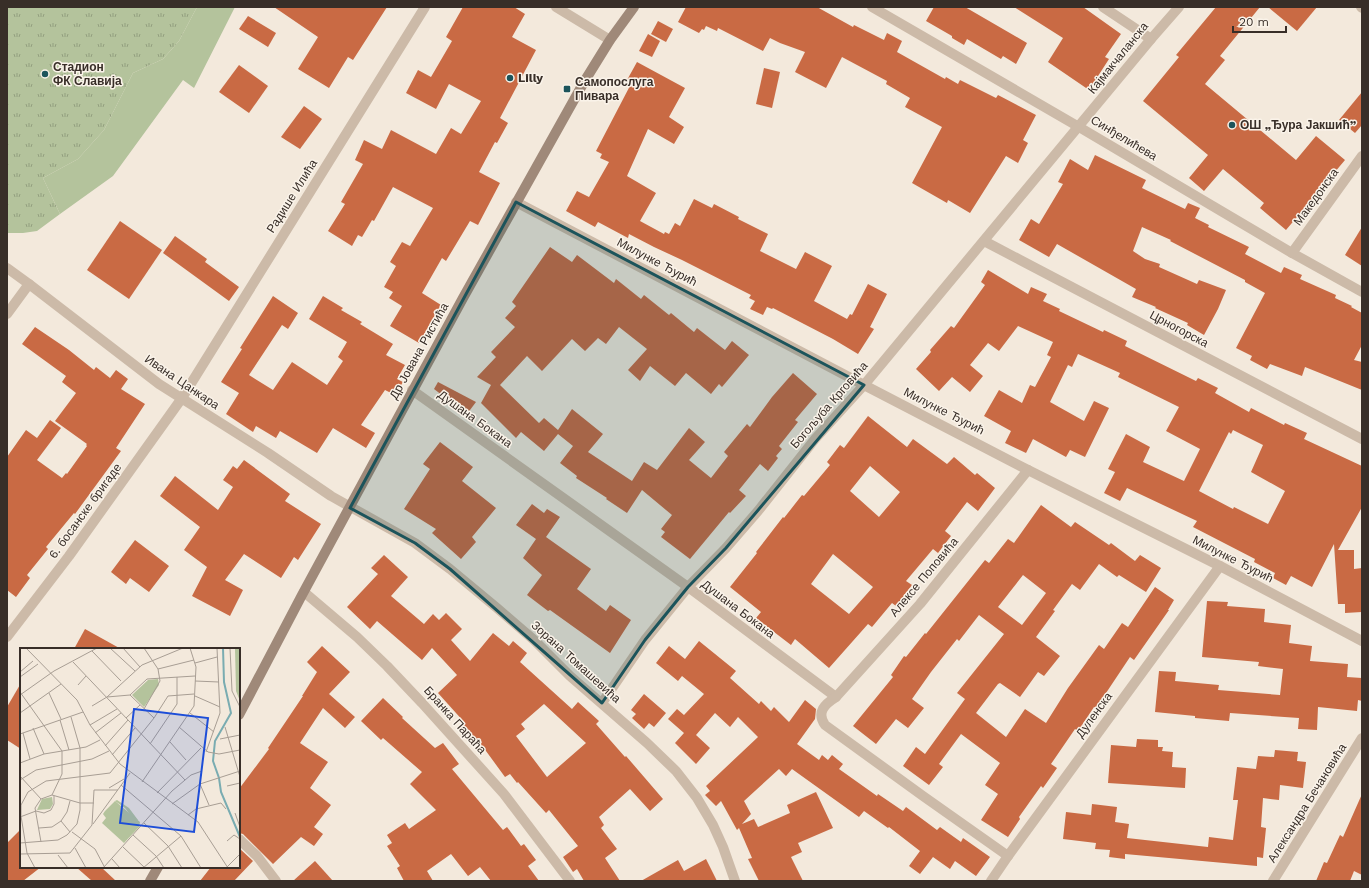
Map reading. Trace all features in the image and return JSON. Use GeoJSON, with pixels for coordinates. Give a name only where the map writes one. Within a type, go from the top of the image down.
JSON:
{"type":"FeatureCollection","features":[{"type":"Feature","properties":{"kind":"street","name":"Радише Илића"},"geometry":{"type":"LineString","coordinates":[[182,398],[424,7]]}},
{"type":"Feature","properties":{"kind":"street"},"geometry":{"type":"LineString","coordinates":[[556,7],[610,40]]}},
{"type":"Feature","properties":{"kind":"street","name":"Др Јована Ристића"},"geometry":{"type":"LineString","coordinates":[[240,713],[412,390],[516,202],[568,109],[610,40],[634,7]]}},
{"type":"Feature","properties":{"kind":"street","name":"Синђелићева"},"geometry":{"type":"LineString","coordinates":[[872,7],[1292,253],[1362,292]]}},
{"type":"Feature","properties":{"kind":"street"},"geometry":{"type":"LineString","coordinates":[[1103,7],[1151,39]]}},
{"type":"Feature","properties":{"kind":"street","name":"Кајмакчаланска"},"geometry":{"type":"LineString","coordinates":[[1079,127],[1179,7]]}},
{"type":"Feature","properties":{"kind":"street","name":"Богољуба Крговића"},"geometry":{"type":"LineString","coordinates":[[602,703],[645,640],[688,587],[726,548],[758,511],[815,439],[864,385],[1079,127]]}},
{"type":"Feature","properties":{"kind":"street","name":"Македонска"},"geometry":{"type":"LineString","coordinates":[[1292,253],[1362,156]]}},
{"type":"Feature","properties":{"kind":"street","name":"Милунке Ђурић"},"geometry":{"type":"LineString","coordinates":[[516,202],[864,385],[1028,470],[1220,566],[1362,641]]}},
{"type":"Feature","properties":{"kind":"street","name":"Црногорска"},"geometry":{"type":"LineString","coordinates":[[984,241],[1362,439]]}},
{"type":"Feature","properties":{"kind":"street","name":"Ивана Цанкара"},"geometry":{"type":"LineString","coordinates":[[7,268],[158,384],[182,398],[350,508]]}},
{"type":"Feature","properties":{"kind":"street"},"geometry":{"type":"LineString","coordinates":[[7,314],[29,284]]}},
{"type":"Feature","properties":{"kind":"street","name":"Душана Бокана"},"geometry":{"type":"LineString","coordinates":[[412,390],[688,587],[836,697]]}},
{"type":"Feature","properties":{"kind":"street","name":"6. босанске бригаде"},"geometry":{"type":"LineString","coordinates":[[7,637],[74,550],[182,398]]}},
{"type":"Feature","properties":{"kind":"street","name":"Алексе Поповића"},"geometry":{"type":"LineString","coordinates":[[836,697],[920,604],[1028,470]]}},
{"type":"Feature","properties":{"kind":"street","name":"Зорана Томашевића"},"geometry":{"type":"LineString","coordinates":[[350,508],[415,543],[450,569],[534,640],[570,676],[672,767],[697,798],[718,836],[735,881]]}},
{"type":"Feature","properties":{"kind":"street","name":"Дуленска"},"geometry":{"type":"LineString","coordinates":[[991,881],[1220,566]]}},
{"type":"Feature","properties":{"kind":"street","name":"Бранка Параћа"},"geometry":{"type":"LineString","coordinates":[[304,592],[357,637],[422,703],[504,794],[570,881]]}},
{"type":"Feature","properties":{"kind":"street"},"geometry":{"type":"LineString","coordinates":[[836,697],[827,702],[821,713],[825,725],[1008,856]]}},
{"type":"Feature","properties":{"kind":"street","name":"Александра Бечановића"},"geometry":{"type":"LineString","coordinates":[[1273,881],[1362,738]]}},
{"type":"Feature","properties":{"kind":"street"},"geometry":{"type":"LineString","coordinates":[[240,840],[257,856],[276,881]]}},
{"type":"Feature","properties":{"kind":"street"},"geometry":{"type":"LineString","coordinates":[[150,881],[157,868]]}},
{"type":"Feature","properties":{"kind":"highlighted area"},"geometry":{"type":"Polygon","coordinates":[[[516,202],[864,385],[726,548],[688,587],[645,640],[602,703],[450,569],[415,543],[350,508],[516,202]]]}},
{"type":"Feature","properties":{"kind":"green space"},"geometry":{"type":"Polygon","coordinates":[[[7,7],[197,7],[179,41],[163,59],[133,73],[104,130],[78,159],[43,178],[60,214],[37,231],[23,233],[7,233],[7,7]]]}},
{"type":"Feature","properties":{"kind":"green space"},"geometry":{"type":"Polygon","coordinates":[[[197,7],[235,7],[194,88],[183,80],[113,176],[60,214],[43,178],[78,159],[104,130],[133,73],[163,59],[179,41],[197,7]]]}},
{"type":"Feature","properties":{"kind":"building"},"geometry":{"type":"Polygon","coordinates":[[[274,7],[387,7],[353,60],[348,57],[329,88],[298,69],[318,37],[274,7]]]}},
{"type":"Feature","properties":{"kind":"building"},"geometry":{"type":"Polygon","coordinates":[[[463,7],[514,7],[525,14],[512,37],[536,50],[500,118],[508,123],[497,143],[495,142],[479,172],[500,183],[478,225],[470,221],[446,261],[442,258],[422,293],[441,305],[419,343],[390,326],[402,306],[389,298],[393,292],[384,287],[396,266],[390,262],[402,242],[410,246],[433,208],[393,187],[374,221],[372,220],[362,237],[358,235],[352,246],[328,231],[345,204],[341,202],[363,164],[355,160],[364,140],[382,149],[391,130],[436,154],[451,128],[461,134],[481,101],[449,84],[436,109],[406,93],[418,70],[431,77],[452,41],[446,37],[463,7]]]}},
{"type":"Feature","properties":{"kind":"building"},"geometry":{"type":"Polygon","coordinates":[[[686,7],[817,7],[853,27],[854,25],[884,40],[887,33],[902,41],[897,52],[945,79],[946,77],[958,84],[960,80],[996,98],[998,95],[1036,115],[1023,140],[1028,143],[1018,163],[1006,156],[970,213],[948,200],[947,203],[912,183],[942,127],[905,107],[910,98],[886,84],[887,81],[842,57],[826,88],[795,72],[805,52],[770,38],[763,51],[718,28],[717,31],[706,26],[704,30],[702,29],[699,33],[678,22],[686,7]]]}},
{"type":"Feature","properties":{"kind":"building"},"geometry":{"type":"Polygon","coordinates":[[[934,7],[965,7],[1027,43],[1016,64],[1003,56],[1001,59],[967,39],[964,45],[952,38],[952,36],[926,21],[934,7]]]}},
{"type":"Feature","properties":{"kind":"building"},"geometry":{"type":"Polygon","coordinates":[[[1014,7],[1083,7],[1121,34],[1105,57],[1109,59],[1089,90],[1048,62],[1063,38],[1014,7]]]}},
{"type":"Feature","properties":{"kind":"building"},"geometry":{"type":"Polygon","coordinates":[[[1216,7],[1260,7],[1220,56],[1225,60],[1205,84],[1296,160],[1316,136],[1345,160],[1286,230],[1260,208],[1264,203],[1223,169],[1204,191],[1189,178],[1208,155],[1143,101],[1179,57],[1176,55],[1216,7]]]}},
{"type":"Feature","properties":{"kind":"building"},"geometry":{"type":"Polygon","coordinates":[[[1268,7],[1317,7],[1297,31],[1268,7]]]}},
{"type":"Feature","properties":{"kind":"building"},"geometry":{"type":"Polygon","coordinates":[[[248,16],[276,33],[268,47],[239,29],[248,16]]]}},
{"type":"Feature","properties":{"kind":"building"},"geometry":{"type":"Polygon","coordinates":[[[658,21],[673,29],[666,42],[651,34],[658,21]]]}},
{"type":"Feature","properties":{"kind":"building"},"geometry":{"type":"Polygon","coordinates":[[[648,34],[660,41],[652,57],[639,51],[648,34]]]}},
{"type":"Feature","properties":{"kind":"building"},"geometry":{"type":"Polygon","coordinates":[[[637,62],[685,88],[669,117],[684,127],[674,144],[648,129],[627,176],[656,193],[640,221],[664,234],[665,232],[669,234],[675,223],[680,226],[694,199],[712,208],[714,204],[739,217],[738,219],[768,234],[760,251],[796,269],[805,252],[832,266],[814,301],[847,319],[850,314],[852,315],[868,284],[887,294],[870,327],[874,329],[858,354],[833,339],[773,308],[767,307],[763,315],[750,309],[755,301],[749,298],[751,295],[629,234],[628,238],[598,222],[595,227],[566,211],[577,191],[589,197],[609,162],[600,158],[602,154],[596,151],[632,82],[627,80],[637,62]]]}},
{"type":"Feature","properties":{"kind":"building"},"geometry":{"type":"Polygon","coordinates":[[[239,65],[268,86],[249,113],[219,92],[239,65]]]}},
{"type":"Feature","properties":{"kind":"building"},"geometry":{"type":"Polygon","coordinates":[[[764,68],[780,72],[772,108],[756,104],[764,68]]]}},
{"type":"Feature","properties":{"kind":"building"},"geometry":{"type":"Polygon","coordinates":[[[1362,92],[1362,125],[1355,133],[1339,120],[1362,92]]]}},
{"type":"Feature","properties":{"kind":"building"},"geometry":{"type":"Polygon","coordinates":[[[304,106],[322,119],[300,149],[281,137],[304,106]]]}},
{"type":"Feature","properties":{"kind":"building"},"geometry":{"type":"Polygon","coordinates":[[[1095,155],[1146,180],[1142,188],[1185,209],[1188,203],[1200,208],[1195,218],[1209,225],[1208,227],[1249,247],[1245,254],[1281,273],[1284,267],[1302,275],[1300,279],[1336,295],[1335,298],[1352,306],[1351,307],[1362,313],[1362,345],[1354,360],[1362,362],[1362,390],[1305,367],[1302,376],[1270,364],[1267,369],[1250,360],[1252,356],[1236,348],[1265,293],[1245,282],[1245,280],[1170,241],[1171,240],[1142,227],[1133,251],[1145,259],[1160,264],[1159,267],[1197,284],[1199,280],[1226,290],[1204,335],[1187,325],[1188,323],[1132,297],[1136,289],[1057,244],[1049,257],[1019,240],[1031,219],[1039,224],[1063,184],[1058,182],[1070,159],[1088,170],[1095,155]]]}},
{"type":"Feature","properties":{"kind":"building"},"geometry":{"type":"Polygon","coordinates":[[[120,221],[162,250],[129,299],[87,270],[120,221]]]}},
{"type":"Feature","properties":{"kind":"building"},"geometry":{"type":"Polygon","coordinates":[[[1362,227],[1362,266],[1345,255],[1362,227]]]}},
{"type":"Feature","properties":{"kind":"building"},"geometry":{"type":"Polygon","coordinates":[[[175,236],[207,259],[205,262],[239,287],[229,301],[163,253],[175,236]]]}},
{"type":"Feature","properties":{"kind":"building"},"geometry":{"type":"Polygon","coordinates":[[[550,247],[572,262],[577,255],[614,283],[616,279],[641,299],[644,295],[669,315],[671,313],[694,332],[697,328],[725,350],[732,341],[749,355],[722,387],[719,384],[711,394],[686,373],[675,386],[650,366],[640,381],[628,370],[647,349],[619,327],[606,344],[598,338],[585,351],[572,339],[542,371],[527,356],[500,385],[539,423],[544,418],[558,430],[572,409],[603,434],[588,452],[632,481],[644,462],[657,470],[689,428],[705,442],[689,460],[711,478],[728,456],[724,452],[747,424],[750,427],[772,397],[793,373],[817,394],[795,420],[798,422],[779,446],[782,449],[776,456],[778,458],[768,471],[760,464],[739,490],[746,496],[730,513],[729,512],[690,559],[661,537],[665,532],[661,529],[672,515],[642,490],[627,513],[576,478],[577,476],[560,463],[573,446],[558,434],[544,451],[521,432],[516,438],[481,403],[491,385],[477,377],[496,357],[491,352],[515,327],[505,318],[516,306],[512,302],[550,247]]]}},
{"type":"Feature","properties":{"kind":"building"},"geometry":{"type":"Polygon","coordinates":[[[988,270],[1028,294],[1031,287],[1047,294],[1043,301],[1060,309],[1059,311],[1103,332],[1104,330],[1127,341],[1125,346],[1196,381],[1198,378],[1218,388],[1215,393],[1249,412],[1251,408],[1284,425],[1285,423],[1307,433],[1304,439],[1362,466],[1362,507],[1338,550],[1354,550],[1354,569],[1362,568],[1362,612],[1345,613],[1345,604],[1338,604],[1334,544],[1312,587],[1291,576],[1286,585],[1273,578],[1275,573],[1254,562],[1255,559],[1193,527],[1197,521],[1127,488],[1120,501],[1104,493],[1115,472],[1108,469],[1126,434],[1150,447],[1143,462],[1184,481],[1200,449],[1166,431],[1179,407],[1118,377],[1120,373],[1078,354],[1072,367],[1068,365],[1050,402],[1084,421],[1094,401],[1109,408],[1085,457],[1070,450],[1066,457],[1033,439],[1026,453],[1005,443],[1011,431],[984,416],[999,390],[1022,403],[1030,385],[1035,387],[1051,357],[1047,355],[1053,342],[1018,326],[999,351],[988,343],[970,365],[983,376],[970,392],[952,377],[939,391],[916,369],[951,326],[954,328],[985,285],[981,282],[988,270]],[[1233,430],[1231,434],[1229,432],[1199,491],[1233,509],[1234,507],[1268,524],[1285,491],[1251,472],[1263,445],[1233,430]]]}},
{"type":"Feature","properties":{"kind":"building"},"geometry":{"type":"Polygon","coordinates":[[[273,296],[298,313],[288,329],[282,325],[249,375],[273,390],[292,362],[327,385],[343,361],[338,357],[347,342],[309,319],[323,296],[343,308],[341,310],[362,322],[360,324],[393,344],[386,355],[405,365],[397,379],[403,382],[395,395],[385,390],[361,425],[375,433],[366,448],[333,428],[317,453],[280,431],[276,438],[256,426],[253,432],[226,414],[239,393],[221,382],[242,349],[240,348],[273,296]]]}},
{"type":"Feature","properties":{"kind":"building"},"geometry":{"type":"Polygon","coordinates":[[[35,327],[69,350],[94,370],[96,367],[110,378],[116,370],[128,379],[121,389],[145,404],[116,448],[121,451],[75,514],[74,513],[46,547],[48,549],[27,575],[30,578],[16,597],[7,590],[7,457],[26,430],[37,438],[50,420],[61,428],[37,460],[62,478],[66,473],[67,474],[87,446],[87,444],[55,421],[76,393],[62,382],[66,376],[22,344],[35,327]]]}},
{"type":"Feature","properties":{"kind":"building"},"geometry":{"type":"Polygon","coordinates":[[[438,382],[476,402],[467,414],[434,389],[438,382]]]}},
{"type":"Feature","properties":{"kind":"building"},"geometry":{"type":"Polygon","coordinates":[[[868,416],[907,447],[913,439],[947,464],[954,457],[975,475],[977,473],[995,488],[978,511],[967,502],[945,531],[951,536],[938,553],[933,549],[906,581],[912,585],[896,606],[892,603],[872,627],[868,624],[829,668],[795,639],[791,645],[756,618],[761,612],[730,587],[783,517],[784,518],[802,495],[804,496],[830,465],[827,462],[840,445],[844,448],[868,416]],[[870,466],[850,491],[879,517],[900,492],[870,466]],[[833,554],[811,584],[849,614],[873,587],[833,554]]]}},
{"type":"Feature","properties":{"kind":"building"},"geometry":{"type":"Polygon","coordinates":[[[440,442],[473,467],[462,481],[496,508],[472,537],[476,542],[461,559],[432,533],[436,529],[404,509],[430,469],[423,464],[440,442]]]}},
{"type":"Feature","properties":{"kind":"building"},"geometry":{"type":"Polygon","coordinates":[[[244,460],[290,494],[285,501],[321,524],[298,560],[294,557],[281,578],[244,554],[225,580],[243,590],[230,616],[192,596],[207,567],[184,550],[200,527],[160,496],[175,476],[218,510],[233,487],[223,480],[233,466],[237,469],[244,460]]]}},
{"type":"Feature","properties":{"kind":"building"},"geometry":{"type":"Polygon","coordinates":[[[532,504],[544,513],[547,509],[560,517],[546,537],[591,569],[577,589],[606,611],[610,605],[631,620],[610,653],[527,595],[542,575],[523,558],[536,539],[516,525],[532,504]]]}},
{"type":"Feature","properties":{"kind":"building"},"geometry":{"type":"Polygon","coordinates":[[[1041,505],[1071,527],[1075,522],[1109,545],[1111,543],[1135,561],[1140,555],[1161,568],[1146,592],[1119,575],[1117,577],[1099,564],[1080,590],[1072,584],[1036,637],[1060,656],[1044,676],[1038,672],[1020,697],[1000,683],[998,684],[976,713],[1006,737],[1025,709],[1046,723],[1068,688],[1099,645],[1104,649],[1122,623],[1128,627],[1155,587],[1174,600],[1169,610],[1134,660],[1130,657],[1096,708],[1094,707],[1078,731],[1075,729],[1051,764],[1057,768],[1043,788],[1041,786],[1019,817],[1020,819],[1008,837],[981,820],[998,794],[985,785],[1000,763],[961,734],[939,764],[943,767],[929,785],[903,766],[916,747],[925,754],[965,699],[957,693],[1004,634],[979,615],[959,641],[957,639],[912,699],[924,708],[908,728],[896,719],[876,744],[853,726],[893,677],[891,675],[904,656],[906,657],[925,633],[926,634],[985,560],[989,563],[1008,539],[1014,543],[1041,505]],[[1023,575],[998,607],[1022,625],[1046,593],[1023,575]]]}},
{"type":"Feature","properties":{"kind":"building"},"geometry":{"type":"Polygon","coordinates":[[[135,540],[169,566],[149,592],[130,578],[126,584],[111,572],[135,540]]]}},
{"type":"Feature","properties":{"kind":"building"},"geometry":{"type":"Polygon","coordinates":[[[384,555],[408,577],[391,596],[424,624],[433,614],[439,620],[446,613],[462,629],[451,640],[470,661],[493,633],[509,646],[513,641],[527,653],[520,662],[572,709],[578,702],[599,721],[596,724],[663,799],[650,811],[630,789],[599,817],[604,825],[601,828],[617,849],[605,858],[620,881],[584,881],[577,869],[573,872],[563,857],[578,846],[549,810],[546,813],[510,774],[505,777],[486,751],[463,724],[465,723],[438,693],[457,675],[432,648],[422,660],[377,621],[370,629],[347,607],[378,574],[371,568],[384,555]],[[544,704],[521,724],[525,729],[516,736],[547,777],[586,743],[544,704]]]}},
{"type":"Feature","properties":{"kind":"building"},"geometry":{"type":"Polygon","coordinates":[[[1207,601],[1228,602],[1227,606],[1265,609],[1264,622],[1291,625],[1289,643],[1312,646],[1310,661],[1348,664],[1347,677],[1362,678],[1362,701],[1358,700],[1357,711],[1318,707],[1317,730],[1298,729],[1299,718],[1230,713],[1229,721],[1155,712],[1159,671],[1176,672],[1175,681],[1219,685],[1218,690],[1280,695],[1283,669],[1258,666],[1259,662],[1202,657],[1207,601]]]}},
{"type":"Feature","properties":{"kind":"building"},"geometry":{"type":"Polygon","coordinates":[[[85,629],[119,648],[75,648],[85,629]]]}},
{"type":"Feature","properties":{"kind":"building"},"geometry":{"type":"Polygon","coordinates":[[[699,641],[736,671],[730,678],[759,704],[761,701],[771,711],[774,707],[789,722],[805,700],[816,709],[815,719],[797,744],[819,760],[822,755],[828,760],[832,755],[843,764],[839,769],[877,796],[878,794],[903,811],[906,807],[937,830],[940,827],[961,842],[963,838],[990,857],[976,876],[955,861],[950,869],[933,857],[920,874],[909,866],[920,851],[889,827],[888,828],[864,811],[859,817],[792,769],[786,776],[779,769],[744,801],[751,814],[742,824],[754,819],[758,827],[790,813],[787,805],[816,792],[833,828],[798,843],[802,852],[791,857],[803,881],[759,881],[748,859],[752,858],[739,828],[737,830],[721,801],[716,806],[705,795],[710,791],[706,786],[758,737],[738,717],[730,727],[715,713],[696,735],[710,748],[696,764],[675,743],[684,733],[668,719],[677,709],[684,715],[704,694],[682,676],[678,681],[656,663],[669,646],[685,659],[699,641]]]}},
{"type":"Feature","properties":{"kind":"building"},"geometry":{"type":"Polygon","coordinates":[[[322,646],[350,672],[329,694],[355,717],[345,728],[323,708],[300,743],[328,762],[310,788],[331,805],[314,827],[323,834],[314,846],[301,837],[273,864],[243,834],[240,833],[240,788],[269,749],[268,748],[303,696],[317,672],[307,662],[322,646]]]}},
{"type":"Feature","properties":{"kind":"building"},"geometry":{"type":"Polygon","coordinates":[[[20,685],[20,748],[7,740],[7,707],[20,685]]]}},
{"type":"Feature","properties":{"kind":"building"},"geometry":{"type":"Polygon","coordinates":[[[644,694],[666,713],[654,727],[649,723],[644,729],[632,718],[636,714],[631,710],[644,694]]]}},
{"type":"Feature","properties":{"kind":"building"},"geometry":{"type":"Polygon","coordinates":[[[383,698],[403,717],[402,718],[435,748],[443,743],[459,764],[452,769],[503,830],[507,827],[521,846],[524,844],[536,860],[528,866],[539,881],[491,881],[480,867],[468,876],[451,854],[427,871],[433,881],[404,881],[397,868],[400,866],[387,846],[392,843],[387,835],[405,823],[409,829],[436,810],[410,784],[422,772],[383,738],[381,740],[361,721],[383,698]]]}},
{"type":"Feature","properties":{"kind":"building"},"geometry":{"type":"Polygon","coordinates":[[[1137,739],[1158,740],[1158,747],[1163,747],[1162,751],[1173,752],[1172,767],[1186,768],[1185,788],[1108,783],[1111,745],[1136,747],[1137,739]]]}},
{"type":"Feature","properties":{"kind":"building"},"geometry":{"type":"Polygon","coordinates":[[[1275,750],[1298,752],[1297,761],[1306,762],[1303,788],[1280,785],[1279,800],[1263,798],[1261,827],[1266,828],[1263,858],[1257,857],[1257,866],[1125,854],[1125,859],[1109,857],[1110,850],[1095,849],[1096,843],[1063,839],[1066,812],[1091,815],[1092,804],[1117,807],[1115,822],[1129,824],[1127,838],[1208,847],[1209,837],[1233,840],[1238,800],[1233,800],[1237,767],[1256,769],[1258,756],[1274,757],[1275,750]]]}},
{"type":"Feature","properties":{"kind":"building"},"geometry":{"type":"Polygon","coordinates":[[[1362,794],[1362,875],[1354,871],[1350,881],[1316,881],[1324,862],[1327,863],[1340,835],[1343,837],[1362,794]]]}},
{"type":"Feature","properties":{"kind":"building"},"geometry":{"type":"Polygon","coordinates":[[[20,830],[20,868],[40,868],[23,881],[7,881],[7,843],[20,830]]]}},
{"type":"Feature","properties":{"kind":"building"},"geometry":{"type":"Polygon","coordinates":[[[240,849],[253,861],[234,881],[200,881],[210,868],[240,868],[240,849]]]}},
{"type":"Feature","properties":{"kind":"building"},"geometry":{"type":"Polygon","coordinates":[[[706,859],[717,881],[641,881],[678,860],[684,871],[706,859]]]}},
{"type":"Feature","properties":{"kind":"building"},"geometry":{"type":"Polygon","coordinates":[[[315,861],[333,881],[293,881],[315,861]]]}},
{"type":"Feature","properties":{"kind":"building"},"geometry":{"type":"Polygon","coordinates":[[[77,868],[102,868],[116,881],[92,881],[77,868]]]}},
{"type":"Feature","properties":{"kind":"place","name":"Стадион ФК Славија"},"geometry":{"type":"Point","coordinates":[45,74]}},
{"type":"Feature","properties":{"kind":"place","name":"Lilly"},"geometry":{"type":"Point","coordinates":[510,78]}},
{"type":"Feature","properties":{"kind":"place","name":"Самопослуга Пивара"},"geometry":{"type":"Point","coordinates":[567,89]}},
{"type":"Feature","properties":{"kind":"place","name":"ОШ „Ђура Јакшић”"},"geometry":{"type":"Point","coordinates":[1232,125]}}]}
